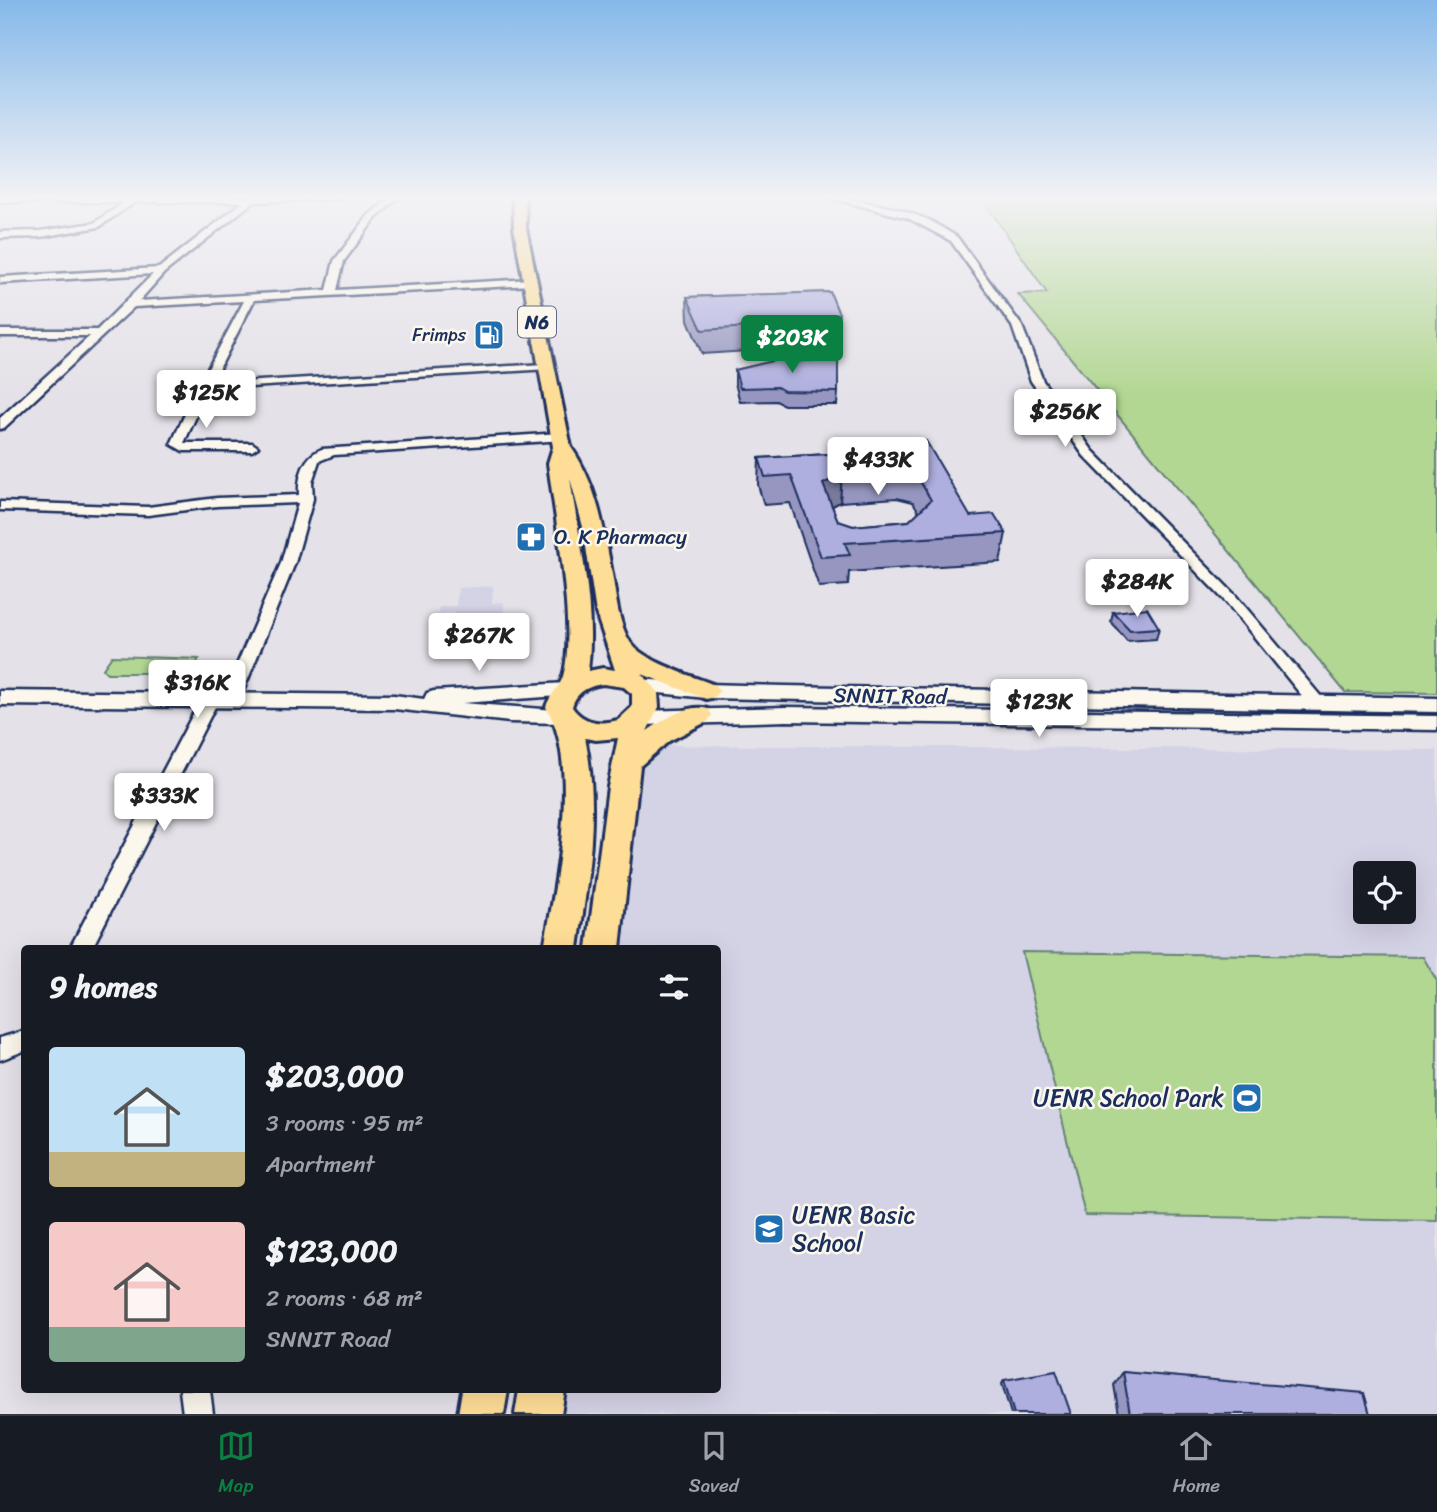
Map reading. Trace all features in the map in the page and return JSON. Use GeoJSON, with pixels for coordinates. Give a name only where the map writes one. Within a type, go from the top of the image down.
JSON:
{"type":"FeatureCollection","features":[{"type":"Feature","properties":{"kind":"main road","name":"N6"},"geometry":{"type":"LineString","coordinates":[[528,263],[544,367],[561,442],[574,462],[589,511],[608,612],[619,647],[635,682],[645,692],[648,701],[646,710],[638,720],[626,764],[604,945]]}},
{"type":"Feature","properties":{"kind":"main road","name":"N6"},"geometry":{"type":"LineString","coordinates":[[561,442],[558,463],[578,616],[579,646],[570,687],[559,707],[576,755],[577,795],[575,840],[561,945]]}},
{"type":"Feature","properties":{"kind":"main road"},"geometry":{"type":"LineString","coordinates":[[619,647],[702,703],[649,740],[626,764]]}},
{"type":"Feature","properties":{"kind":"main road"},"geometry":{"type":"LineString","coordinates":[[570,687],[603,676],[635,682]]}},
{"type":"Feature","properties":{"kind":"main road"},"geometry":{"type":"LineString","coordinates":[[565,719],[588,731],[601,732],[613,731],[638,720]]}},
{"type":"Feature","properties":{"kind":"main road"},"geometry":{"type":"LineString","coordinates":[[481,1414],[484,1393]]}},
{"type":"Feature","properties":{"kind":"main road"},"geometry":{"type":"LineString","coordinates":[[538,1414],[542,1393]]}},
{"type":"Feature","properties":{"kind":"street"},"geometry":{"type":"LineString","coordinates":[[0,425],[131,304],[171,263]]}},
{"type":"Feature","properties":{"kind":"street"},"geometry":{"type":"LineString","coordinates":[[331,293],[339,263]]}},
{"type":"Feature","properties":{"kind":"street"},"geometry":{"type":"LineString","coordinates":[[971,263],[1017,326],[1037,381],[1088,453],[1231,599],[1317,703]]}},
{"type":"Feature","properties":{"kind":"street"},"geometry":{"type":"LineString","coordinates":[[0,280],[161,271]]}},
{"type":"Feature","properties":{"kind":"street"},"geometry":{"type":"LineString","coordinates":[[131,304],[532,282]]}},
{"type":"Feature","properties":{"kind":"street"},"geometry":{"type":"LineString","coordinates":[[251,297],[208,380],[214,385],[544,367]]}},
{"type":"Feature","properties":{"kind":"street"},"geometry":{"type":"LineString","coordinates":[[0,333],[100,333]]}},
{"type":"Feature","properties":{"kind":"street"},"geometry":{"type":"LineString","coordinates":[[214,385],[199,397],[177,444],[183,447],[251,447]]}},
{"type":"Feature","properties":{"kind":"street"},"geometry":{"type":"LineString","coordinates":[[83,945],[220,699],[288,563],[306,499],[305,482],[314,459],[322,453],[561,442]]}},
{"type":"Feature","properties":{"kind":"street"},"geometry":{"type":"LineString","coordinates":[[0,506],[148,512],[218,502],[306,499]]}},
{"type":"Feature","properties":{"kind":"street","name":"SNNIT Road"},"geometry":{"type":"LineString","coordinates":[[635,682],[702,703],[1437,723]]}},
{"type":"Feature","properties":{"kind":"street"},"geometry":{"type":"LineString","coordinates":[[394,702],[570,687]]}},
{"type":"Feature","properties":{"kind":"street"},"geometry":{"type":"LineString","coordinates":[[0,698],[394,702],[565,719]]}},
{"type":"Feature","properties":{"kind":"street","name":"SNNIT Road"},"geometry":{"type":"LineString","coordinates":[[638,720],[702,703],[1437,705]]}},
{"type":"Feature","properties":{"kind":"street"},"geometry":{"type":"LineString","coordinates":[[0,1049],[21,1042]]}},
{"type":"Feature","properties":{"kind":"street"},"geometry":{"type":"LineString","coordinates":[[195,1393],[198,1414]]}},
{"type":"Feature","properties":{"kind":"shaded area"},"geometry":{"type":"Polygon","coordinates":[[[493,586],[492,603],[504,602],[503,619],[490,620],[489,638],[453,641],[455,612],[438,613],[439,607],[456,606],[458,588],[493,586]]]}},
{"type":"Feature","properties":{"kind":"shaded area"},"geometry":{"type":"Polygon","coordinates":[[[627,745],[1437,750],[1437,1414],[548,1414],[551,1393],[721,1393],[721,945],[603,945],[627,745]]]}},
{"type":"Feature","properties":{"kind":"green space"},"geometry":{"type":"Polygon","coordinates":[[[1026,263],[1437,263],[1437,693],[1345,692],[1018,294],[1047,293],[1026,263]]]}},
{"type":"Feature","properties":{"kind":"green space"},"geometry":{"type":"Polygon","coordinates":[[[112,656],[199,659],[190,673],[107,673],[103,669],[112,656]]]}},
{"type":"Feature","properties":{"kind":"green space","name":"UENR School Park"},"geometry":{"type":"Polygon","coordinates":[[[1022,952],[1423,957],[1437,981],[1437,1221],[1085,1215],[1022,952]]]}},
{"type":"Feature","properties":{"kind":"building"},"geometry":{"type":"Polygon","coordinates":[[[830,292],[839,314],[830,322],[702,330],[687,297],[830,292]]]}},
{"type":"Feature","properties":{"kind":"building"},"geometry":{"type":"Polygon","coordinates":[[[811,352],[801,361],[838,359],[838,392],[784,391],[777,387],[740,388],[735,370],[811,352]]]}},
{"type":"Feature","properties":{"kind":"building"},"geometry":{"type":"Polygon","coordinates":[[[926,441],[970,516],[994,514],[1006,533],[845,543],[850,555],[821,557],[791,475],[765,477],[759,458],[901,450],[898,443],[926,441]],[[900,470],[842,474],[823,484],[838,521],[853,526],[909,521],[931,500],[916,474],[900,470]]]}},
{"type":"Feature","properties":{"kind":"building"},"geometry":{"type":"Polygon","coordinates":[[[1147,608],[1159,628],[1130,630],[1113,612],[1147,608]]]}},
{"type":"Feature","properties":{"kind":"building"},"geometry":{"type":"Polygon","coordinates":[[[1056,1371],[1071,1414],[1014,1414],[1004,1380],[1056,1371]]]}},
{"type":"Feature","properties":{"kind":"building"},"geometry":{"type":"Polygon","coordinates":[[[1123,1372],[1364,1393],[1370,1414],[1130,1414],[1123,1372]]]}},
{"type":"Feature","properties":{"kind":"place","name":"Frimps"},"geometry":{"type":"Point","coordinates":[489,335]}},
{"type":"Feature","properties":{"kind":"place","name":"O. K Pharmacy"},"geometry":{"type":"Point","coordinates":[531,537]}},
{"type":"Feature","properties":{"kind":"place","name":"UENR School Park"},"geometry":{"type":"Point","coordinates":[1247,1098]}},
{"type":"Feature","properties":{"kind":"place","name":"UENR Basic School"},"geometry":{"type":"Point","coordinates":[769,1229]}}]}
